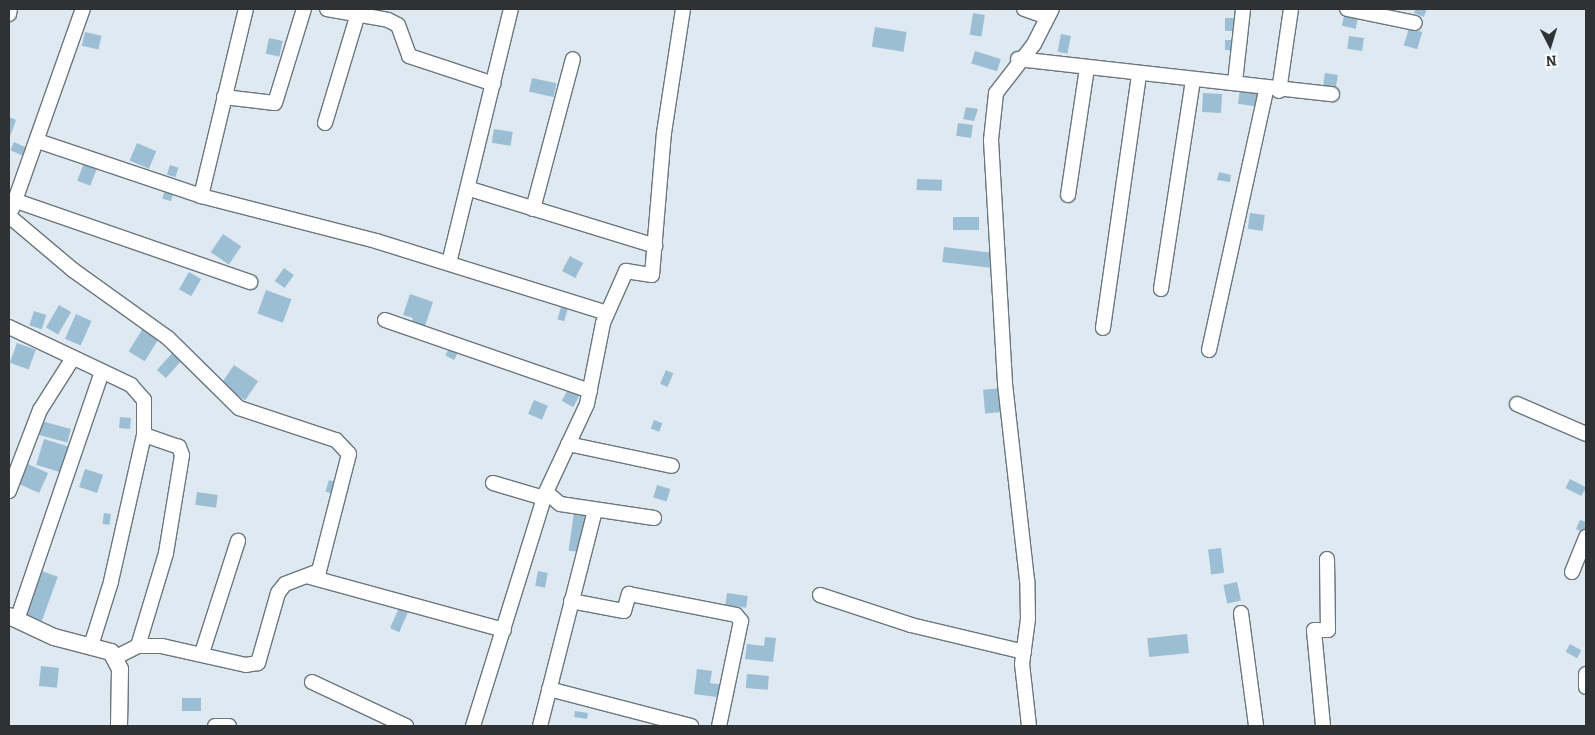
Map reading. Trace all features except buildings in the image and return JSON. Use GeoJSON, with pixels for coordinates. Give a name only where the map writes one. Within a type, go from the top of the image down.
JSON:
{"type":"FeatureCollection","features":[{"type":"Feature","properties":{"kind":"street"},"geometry":{"type":"LineString","coordinates":[[9,14],[10,9]]}},
{"type":"Feature","properties":{"kind":"street"},"geometry":{"type":"LineString","coordinates":[[83,9],[38,141],[9,215],[73,270],[168,338],[239,408],[345,446],[347,467],[319,571],[310,577],[285,584],[278,593],[258,663],[246,665],[202,653],[138,646],[116,657],[90,646],[54,637],[13,618],[102,372]]}},
{"type":"Feature","properties":{"kind":"street"},"geometry":{"type":"LineString","coordinates":[[201,196],[246,9]]}},
{"type":"Feature","properties":{"kind":"street"},"geometry":{"type":"LineString","coordinates":[[224,97],[275,103],[304,9]]}},
{"type":"Feature","properties":{"kind":"street"},"geometry":{"type":"LineString","coordinates":[[327,9],[358,14],[398,25],[409,56],[494,84]]}},
{"type":"Feature","properties":{"kind":"street"},"geometry":{"type":"LineString","coordinates":[[449,263],[470,189],[511,9]]}},
{"type":"Feature","properties":{"kind":"street"},"geometry":{"type":"LineString","coordinates":[[472,726],[504,630],[545,495],[590,391],[607,313],[626,271],[652,275],[664,133],[683,9]]}},
{"type":"Feature","properties":{"kind":"street"},"geometry":{"type":"LineString","coordinates":[[1024,9],[1050,13],[1034,44],[1018,59],[996,93],[991,140],[1005,383],[1027,580],[1024,652],[1029,726]]}},
{"type":"Feature","properties":{"kind":"street"},"geometry":{"type":"LineString","coordinates":[[1235,82],[1242,9]]}},
{"type":"Feature","properties":{"kind":"street"},"geometry":{"type":"LineString","coordinates":[[1209,350],[1291,9]]}},
{"type":"Feature","properties":{"kind":"street"},"geometry":{"type":"LineString","coordinates":[[1347,9],[1414,23]]}},
{"type":"Feature","properties":{"kind":"street"},"geometry":{"type":"LineString","coordinates":[[325,123],[358,14]]}},
{"type":"Feature","properties":{"kind":"street"},"geometry":{"type":"LineString","coordinates":[[533,209],[573,59]]}},
{"type":"Feature","properties":{"kind":"street"},"geometry":{"type":"LineString","coordinates":[[1018,59],[1138,75],[1235,82],[1273,89],[1332,94]]}},
{"type":"Feature","properties":{"kind":"street"},"geometry":{"type":"LineString","coordinates":[[1068,195],[1086,68]]}},
{"type":"Feature","properties":{"kind":"street"},"geometry":{"type":"LineString","coordinates":[[1103,328],[1138,75]]}},
{"type":"Feature","properties":{"kind":"street"},"geometry":{"type":"LineString","coordinates":[[1161,289],[1193,79]]}},
{"type":"Feature","properties":{"kind":"street"},"geometry":{"type":"LineString","coordinates":[[38,141],[201,196],[449,263],[607,313]]}},
{"type":"Feature","properties":{"kind":"street"},"geometry":{"type":"LineString","coordinates":[[470,189],[655,246]]}},
{"type":"Feature","properties":{"kind":"street"},"geometry":{"type":"LineString","coordinates":[[16,201],[250,282]]}},
{"type":"Feature","properties":{"kind":"street"},"geometry":{"type":"LineString","coordinates":[[385,320],[590,391]]}},
{"type":"Feature","properties":{"kind":"street"},"geometry":{"type":"LineString","coordinates":[[9,327],[132,386],[144,400],[144,434],[111,582],[90,646]]}},
{"type":"Feature","properties":{"kind":"street"},"geometry":{"type":"LineString","coordinates":[[9,491],[40,410],[73,358]]}},
{"type":"Feature","properties":{"kind":"street"},"geometry":{"type":"LineString","coordinates":[[1517,404],[1586,434]]}},
{"type":"Feature","properties":{"kind":"street"},"geometry":{"type":"LineString","coordinates":[[138,646],[166,553],[182,455],[179,447],[144,434]]}},
{"type":"Feature","properties":{"kind":"street"},"geometry":{"type":"LineString","coordinates":[[568,444],[672,466]]}},
{"type":"Feature","properties":{"kind":"street"},"geometry":{"type":"LineString","coordinates":[[493,483],[545,495],[560,504],[654,518]]}},
{"type":"Feature","properties":{"kind":"street"},"geometry":{"type":"LineString","coordinates":[[540,726],[595,510]]}},
{"type":"Feature","properties":{"kind":"street"},"geometry":{"type":"LineString","coordinates":[[1572,572],[1586,537]]}},
{"type":"Feature","properties":{"kind":"street"},"geometry":{"type":"LineString","coordinates":[[202,653],[238,540]]}},
{"type":"Feature","properties":{"kind":"street"},"geometry":{"type":"LineString","coordinates":[[1323,726],[1314,630],[1328,630],[1327,559]]}},
{"type":"Feature","properties":{"kind":"street"},"geometry":{"type":"LineString","coordinates":[[310,577],[504,630]]}},
{"type":"Feature","properties":{"kind":"street"},"geometry":{"type":"LineString","coordinates":[[571,601],[624,611],[629,594],[736,616],[741,621],[719,726]]}},
{"type":"Feature","properties":{"kind":"street"},"geometry":{"type":"LineString","coordinates":[[820,595],[911,625],[1024,652]]}},
{"type":"Feature","properties":{"kind":"street"},"geometry":{"type":"LineString","coordinates":[[1242,613],[1256,726]]}},
{"type":"Feature","properties":{"kind":"street"},"geometry":{"type":"LineString","coordinates":[[116,657],[119,726]]}},
{"type":"Feature","properties":{"kind":"street"},"geometry":{"type":"LineString","coordinates":[[1586,674],[1586,686]]}},
{"type":"Feature","properties":{"kind":"street"},"geometry":{"type":"LineString","coordinates":[[312,682],[406,726]]}},
{"type":"Feature","properties":{"kind":"street"},"geometry":{"type":"LineString","coordinates":[[549,688],[691,726]]}},
{"type":"Feature","properties":{"kind":"street"},"geometry":{"type":"LineString","coordinates":[[215,726],[229,726]]}}]}
